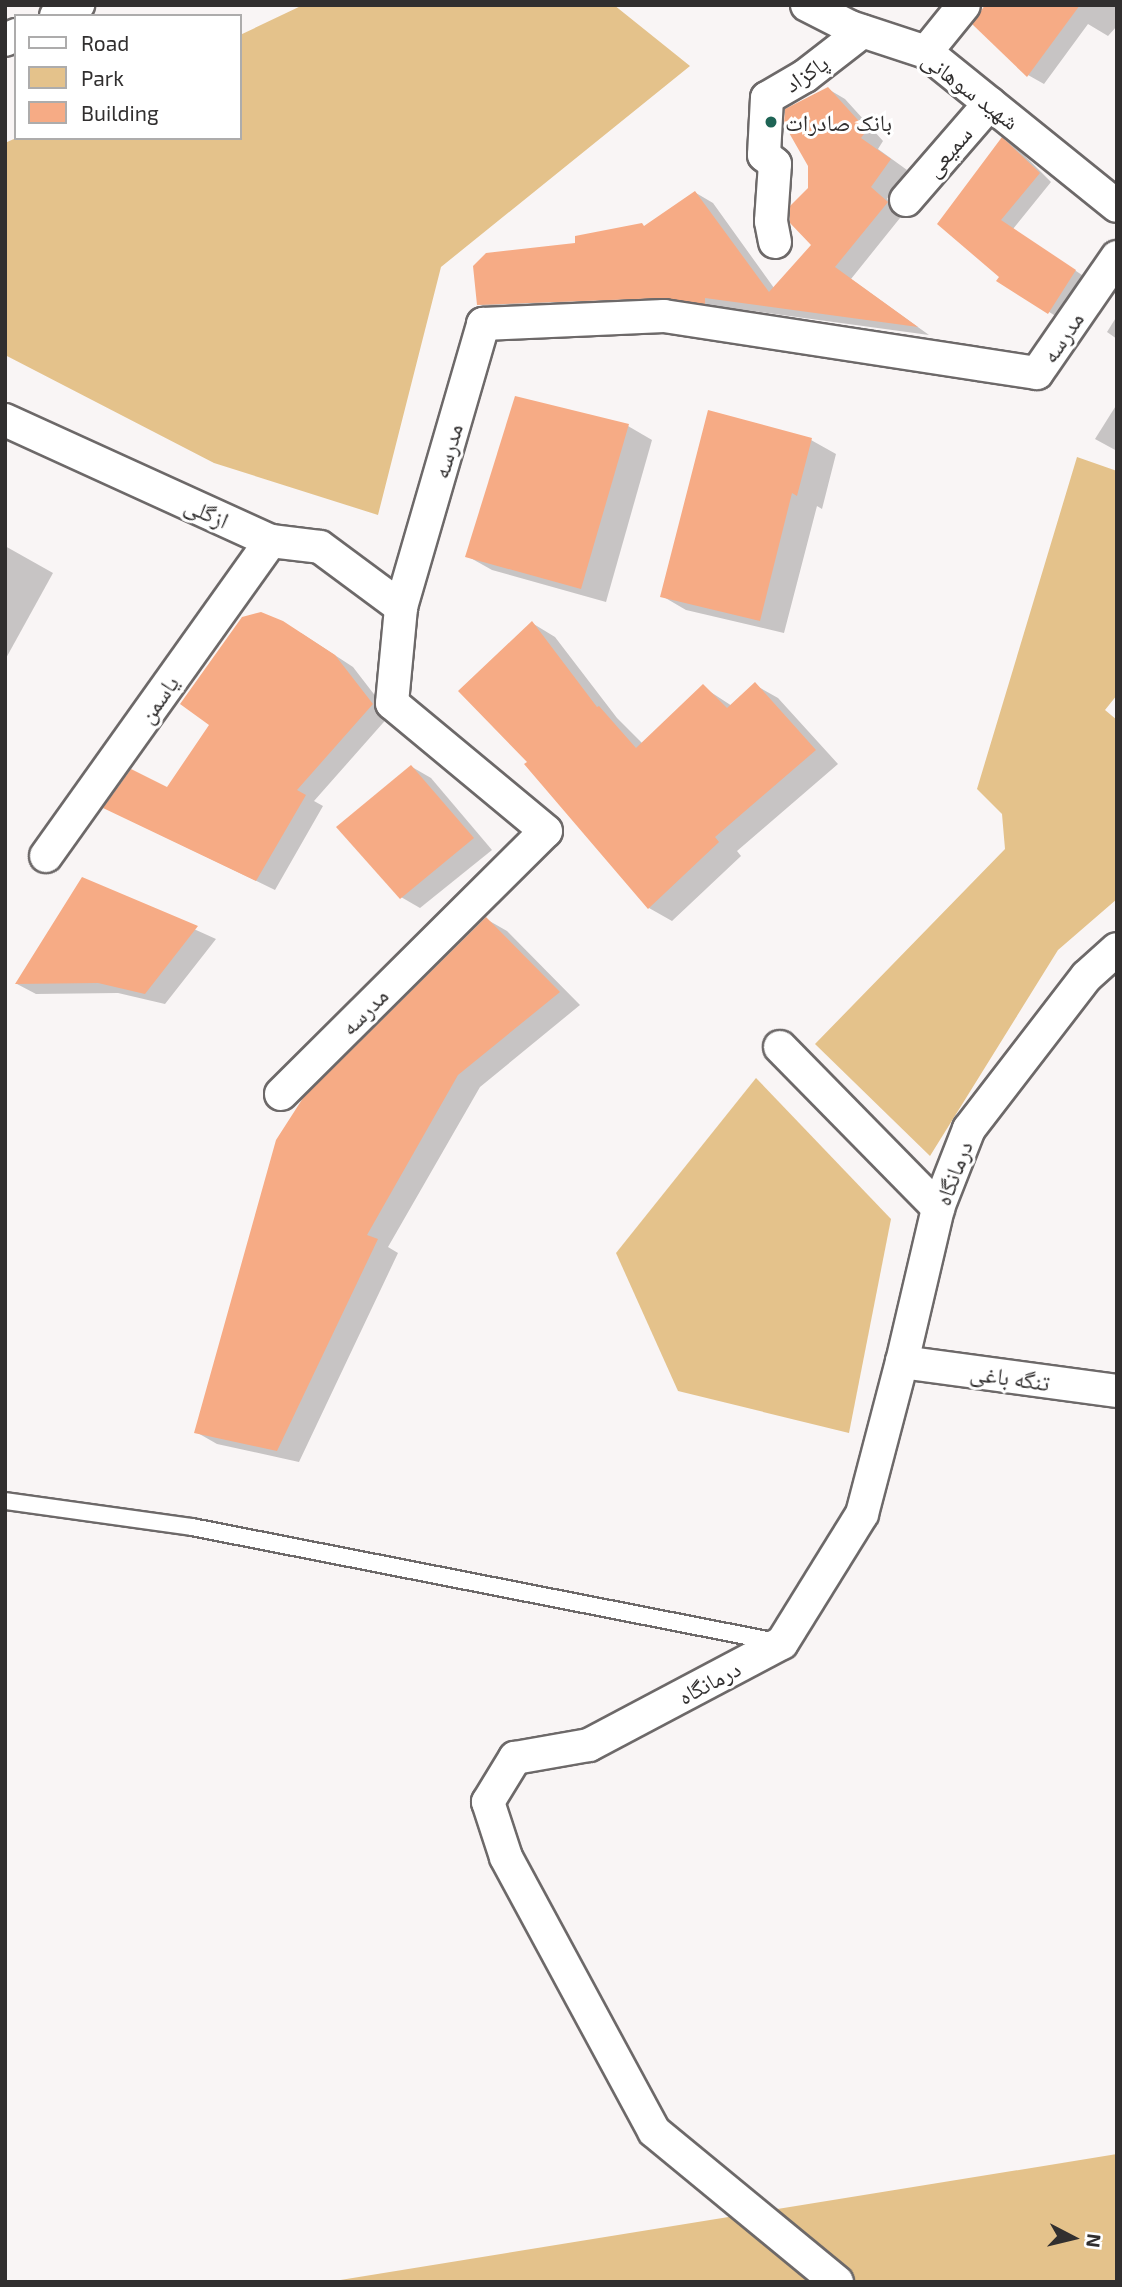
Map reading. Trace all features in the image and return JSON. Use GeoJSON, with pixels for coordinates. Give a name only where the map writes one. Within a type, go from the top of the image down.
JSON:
{"type":"FeatureCollection","features":[{"type":"Feature","properties":{"kind":"street"},"geometry":{"type":"LineString","coordinates":[[60,14],[78,5]]}},
{"type":"Feature","properties":{"kind":"street","name":"شهید سوهانی"},"geometry":{"type":"LineString","coordinates":[[807,5],[863,31],[926,52],[1117,206]]}},
{"type":"Feature","properties":{"kind":"street"},"geometry":{"type":"LineString","coordinates":[[926,52],[964,5]]}},
{"type":"Feature","properties":{"kind":"street","name":"پاکزاد"},"geometry":{"type":"LineString","coordinates":[[775,242],[771,221],[775,164],[764,155],[767,98],[805,76],[863,31]]}},
{"type":"Feature","properties":{"kind":"street","name":"سمیعی"},"geometry":{"type":"LineString","coordinates":[[906,200],[990,103]]}},
{"type":"Feature","properties":{"kind":"street","name":"مدرسه"},"geometry":{"type":"LineString","coordinates":[[281,1094],[545,831],[392,703],[401,607],[483,324],[664,316],[1037,373],[1117,257]]}},
{"type":"Feature","properties":{"kind":"street","name":"ازگلی"},"geometry":{"type":"LineString","coordinates":[[5,420],[271,541],[320,547],[401,607]]}},
{"type":"Feature","properties":{"kind":"street","name":"یاسمن"},"geometry":{"type":"LineString","coordinates":[[46,856],[271,541]]}},
{"type":"Feature","properties":{"kind":"street","name":"درمانگاه"},"geometry":{"type":"LineString","coordinates":[[836,2282],[654,2131],[506,1857],[488,1802],[515,1758],[589,1745],[782,1643],[862,1514],[902,1362],[938,1208],[969,1129],[1087,976],[1117,949]]}},
{"type":"Feature","properties":{"kind":"street"},"geometry":{"type":"LineString","coordinates":[[780,1046],[938,1208]]}},
{"type":"Feature","properties":{"kind":"street","name":"تنگه باغی"},"geometry":{"type":"LineString","coordinates":[[902,1362],[1117,1391]]}},
{"type":"Feature","properties":{"kind":"lane"},"geometry":{"type":"LineString","coordinates":[[5,1501],[192,1527],[782,1643]]}},
{"type":"Feature","properties":{"kind":"green space"},"geometry":{"type":"Polygon","coordinates":[[[303,5],[614,5],[690,66],[441,267],[378,515],[214,463],[5,355],[5,143],[14,139],[242,140],[242,34],[303,5]]]}},
{"type":"Feature","properties":{"kind":"green space"},"geometry":{"type":"Polygon","coordinates":[[[1077,457],[1117,471],[1117,695],[1105,710],[1117,720],[1117,899],[1058,950],[930,1156],[815,1044],[1005,849],[1002,814],[977,789],[1077,457]]]}},
{"type":"Feature","properties":{"kind":"green space"},"geometry":{"type":"Polygon","coordinates":[[[756,1078],[891,1219],[849,1433],[678,1391],[616,1253],[756,1078]]]}},
{"type":"Feature","properties":{"kind":"green space"},"geometry":{"type":"Polygon","coordinates":[[[1117,2154],[1117,2282],[328,2282],[1117,2154]]]}},
{"type":"Feature","properties":{"kind":"building"},"geometry":{"type":"Polygon","coordinates":[[[985,5],[1080,5],[1027,77],[972,24],[985,5]]]}},
{"type":"Feature","properties":{"kind":"building"},"geometry":{"type":"Polygon","coordinates":[[[828,87],[867,130],[861,138],[891,159],[871,187],[888,202],[835,267],[918,327],[705,298],[705,304],[663,298],[477,305],[473,266],[486,253],[575,243],[575,236],[642,223],[644,226],[695,191],[769,292],[811,245],[790,223],[790,206],[808,188],[808,166],[784,124],[785,109],[828,87]]]}},
{"type":"Feature","properties":{"kind":"building"},"geometry":{"type":"Polygon","coordinates":[[[1002,137],[1040,173],[1001,220],[1076,270],[1048,314],[996,281],[999,277],[937,224],[1002,137]]]}},
{"type":"Feature","properties":{"kind":"building"},"geometry":{"type":"Polygon","coordinates":[[[515,396],[629,424],[581,589],[465,557],[515,396]]]}},
{"type":"Feature","properties":{"kind":"building"},"geometry":{"type":"Polygon","coordinates":[[[708,410],[812,438],[797,496],[792,493],[760,621],[660,597],[708,410]]]}},
{"type":"Feature","properties":{"kind":"building"},"geometry":{"type":"Polygon","coordinates":[[[261,612],[283,621],[335,655],[373,704],[297,790],[306,795],[256,881],[103,808],[131,769],[167,787],[209,725],[180,704],[242,617],[261,612]]]}},
{"type":"Feature","properties":{"kind":"building"},"geometry":{"type":"Polygon","coordinates":[[[532,621],[597,707],[599,706],[636,748],[703,684],[727,708],[755,682],[816,750],[715,837],[719,842],[648,909],[524,764],[527,762],[458,691],[532,621]]]}},
{"type":"Feature","properties":{"kind":"building"},"geometry":{"type":"Polygon","coordinates":[[[411,765],[474,838],[400,899],[336,827],[411,765]]]}},
{"type":"Feature","properties":{"kind":"building"},"geometry":{"type":"Polygon","coordinates":[[[82,877],[198,926],[145,994],[98,983],[15,984],[82,877]]]}},
{"type":"Feature","properties":{"kind":"building"},"geometry":{"type":"Polygon","coordinates":[[[486,917],[560,992],[458,1075],[367,1235],[378,1239],[277,1451],[194,1433],[276,1140],[303,1098],[486,917]]]}},
{"type":"Feature","properties":{"kind":"place","name":"بانک صادرات"},"geometry":{"type":"Point","coordinates":[771,122]}}]}
